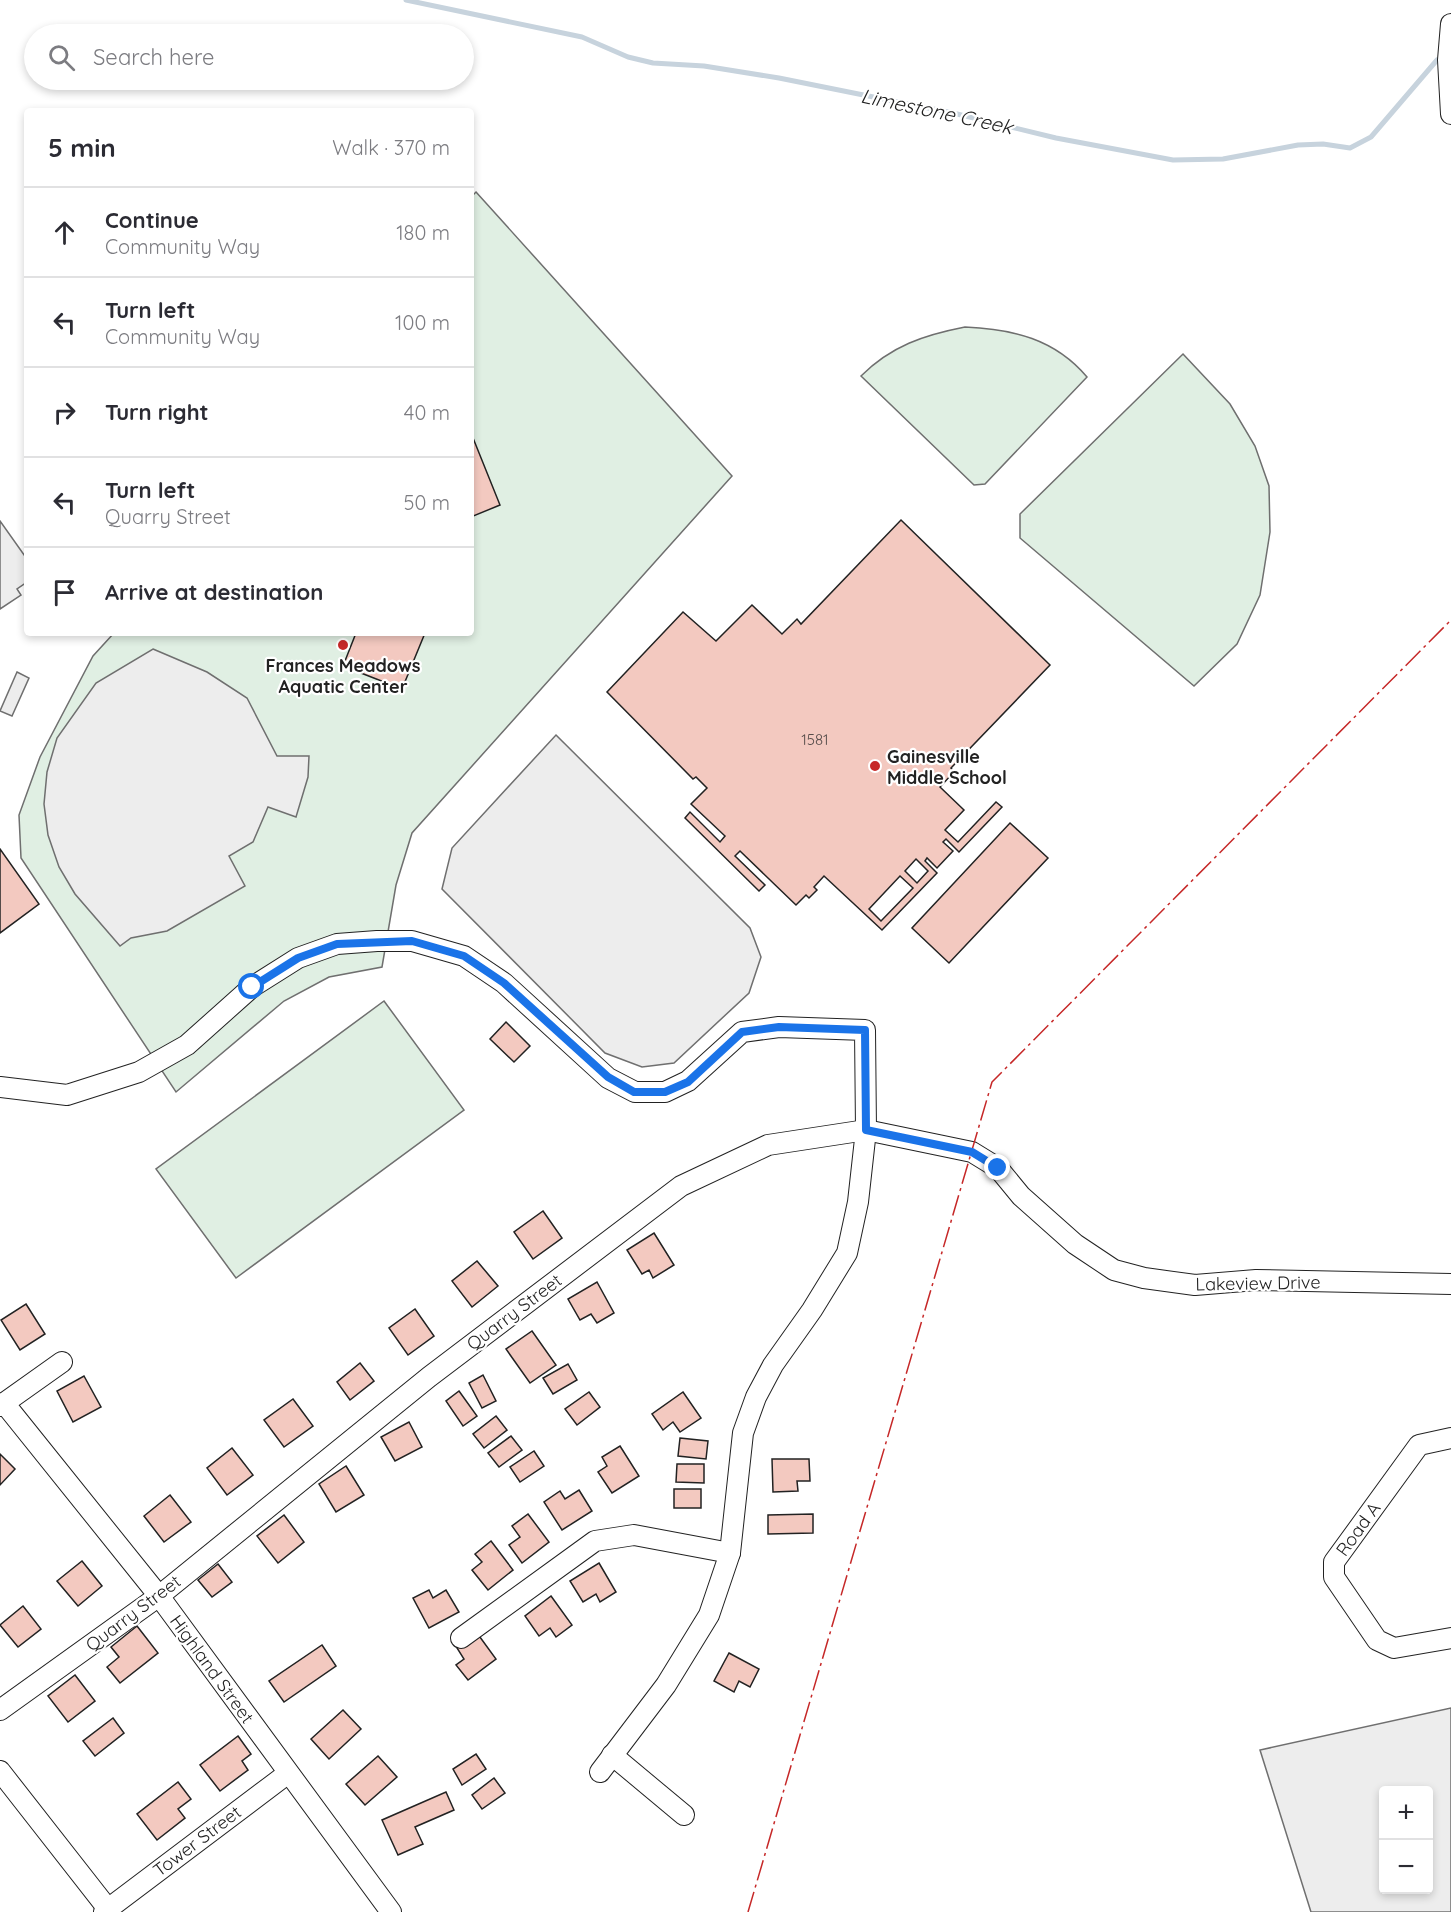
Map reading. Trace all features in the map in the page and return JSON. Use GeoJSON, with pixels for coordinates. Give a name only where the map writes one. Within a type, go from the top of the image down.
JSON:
{"type":"FeatureCollection","features":[{"type":"Feature","properties":{"kind":"street"},"geometry":{"type":"LineString","coordinates":[[1451,24],[1448,60],[1451,114]]}},
{"type":"Feature","properties":{"kind":"street"},"geometry":{"type":"LineString","coordinates":[[0,1087],[67,1095],[139,1072],[187,1045],[252,987],[298,958],[337,944],[377,941],[412,941],[464,956],[504,983],[608,1077],[634,1092],[665,1092],[688,1082],[742,1032],[779,1027],[865,1030],[866,1130],[858,1202],[847,1253],[812,1310],[773,1365],[743,1433],[730,1553],[709,1615],[666,1684],[600,1772]]}},
{"type":"Feature","properties":{"kind":"street","name":"Quarry Street"},"geometry":{"type":"LineString","coordinates":[[0,1710],[159,1596],[429,1377],[681,1186],[768,1145],[866,1130],[972,1152],[998,1168],[1021,1196],[1075,1244]]}},
{"type":"Feature","properties":{"kind":"street","name":"Lakeview Drive"},"geometry":{"type":"LineString","coordinates":[[1075,1244],[1114,1270],[1144,1278],[1195,1285],[1256,1280],[1451,1284]]}},
{"type":"Feature","properties":{"kind":"street"},"geometry":{"type":"LineString","coordinates":[[2,1404],[62,1362]]}},
{"type":"Feature","properties":{"kind":"street","name":"Highland Street"},"geometry":{"type":"LineString","coordinates":[[2,1404],[159,1596],[287,1774],[391,1912]]}},
{"type":"Feature","properties":{"kind":"street","name":"Road A"},"geometry":{"type":"LineString","coordinates":[[1451,1438],[1419,1445],[1334,1562],[1334,1577],[1377,1640],[1394,1648],[1451,1638]]}},
{"type":"Feature","properties":{"kind":"street"},"geometry":{"type":"LineString","coordinates":[[461,1638],[595,1541],[634,1535],[730,1553]]}},
{"type":"Feature","properties":{"kind":"street"},"geometry":{"type":"LineString","coordinates":[[612,1755],[684,1815]]}},
{"type":"Feature","properties":{"kind":"street","name":"Tower Street"},"geometry":{"type":"LineString","coordinates":[[0,1771],[106,1911],[287,1774]]}},
{"type":"Feature","properties":{"kind":"green space","name":"Frances Meadows Aquatic Center"},"geometry":{"type":"Polygon","coordinates":[[[476,192],[732,476],[412,833],[396,885],[382,967],[329,977],[284,1001],[176,1092],[21,858],[19,815],[40,757],[93,656],[111,636],[474,636],[474,194],[476,192]]]}},
{"type":"Feature","properties":{"kind":"green space"},"geometry":{"type":"Polygon","coordinates":[[[965,327],[1000,330],[1032,338],[1061,353],[1087,377],[985,484],[974,485],[861,376],[896,349],[922,338],[965,327]]]}},
{"type":"Feature","properties":{"kind":"green space"},"geometry":{"type":"Polygon","coordinates":[[[1183,354],[1230,404],[1255,446],[1269,486],[1270,532],[1260,595],[1237,644],[1194,686],[1020,538],[1020,514],[1183,354]]]}},
{"type":"Feature","properties":{"kind":"green space"},"geometry":{"type":"Polygon","coordinates":[[[384,1001],[464,1110],[236,1278],[156,1169],[384,1001]]]}},
{"type":"Feature","properties":{"kind":"shaded area"},"geometry":{"type":"Polygon","coordinates":[[[0,521],[24,555],[24,584],[17,589],[21,595],[0,609],[0,521]]]}},
{"type":"Feature","properties":{"kind":"shaded area"},"geometry":{"type":"Polygon","coordinates":[[[153,649],[207,672],[247,698],[277,756],[309,756],[308,777],[296,817],[268,807],[253,842],[229,856],[245,886],[167,931],[131,938],[120,946],[75,894],[59,867],[48,835],[44,804],[47,772],[57,738],[96,683],[153,649]]]}},
{"type":"Feature","properties":{"kind":"shaded area"},"geometry":{"type":"Polygon","coordinates":[[[17,672],[29,678],[12,716],[0,711],[17,672]]]}},
{"type":"Feature","properties":{"kind":"shaded area"},"geometry":{"type":"Polygon","coordinates":[[[556,735],[750,928],[761,957],[749,993],[674,1063],[642,1067],[605,1053],[442,889],[452,848],[556,735]]]}},
{"type":"Feature","properties":{"kind":"shaded area"},"geometry":{"type":"Polygon","coordinates":[[[1451,1708],[1451,1912],[1311,1912],[1260,1750],[1451,1708]]]}},
{"type":"Feature","properties":{"kind":"building"},"geometry":{"type":"Polygon","coordinates":[[[474,440],[500,505],[474,516],[474,440]]]}},
{"type":"Feature","properties":{"kind":"building","name":"Gainesville Middle School"},"geometry":{"type":"Polygon","coordinates":[[[901,520],[1050,665],[951,768],[954,772],[940,787],[964,810],[945,830],[958,842],[996,802],[1002,807],[959,852],[946,839],[943,842],[953,851],[937,868],[927,858],[925,861],[937,873],[882,930],[824,876],[814,887],[817,890],[809,898],[806,895],[796,905],[740,851],[735,856],[765,885],[759,891],[685,818],[690,812],[720,842],[725,836],[691,804],[707,788],[696,777],[693,779],[607,692],[683,612],[716,641],[752,605],[782,634],[797,619],[801,624],[901,520]],[[916,859],[905,871],[917,883],[928,871],[916,859]],[[900,876],[869,909],[881,921],[913,888],[900,876]]]}},
{"type":"Feature","properties":{"kind":"building","name":"Frances Meadows Aquatic Center"},"geometry":{"type":"Polygon","coordinates":[[[355,636],[424,636],[402,689],[343,666],[355,636]]]}},
{"type":"Feature","properties":{"kind":"building"},"geometry":{"type":"Polygon","coordinates":[[[1010,823],[1048,858],[949,963],[912,928],[1010,823]]]}},
{"type":"Feature","properties":{"kind":"building"},"geometry":{"type":"Polygon","coordinates":[[[0,849],[39,904],[0,933],[0,849]]]}},
{"type":"Feature","properties":{"kind":"building"},"geometry":{"type":"Polygon","coordinates":[[[506,1022],[530,1046],[514,1062],[490,1039],[506,1022]]]}},
{"type":"Feature","properties":{"kind":"building"},"geometry":{"type":"Polygon","coordinates":[[[543,1211],[562,1238],[533,1259],[514,1232],[543,1211]]]}},
{"type":"Feature","properties":{"kind":"building"},"geometry":{"type":"Polygon","coordinates":[[[654,1233],[674,1265],[653,1278],[649,1270],[642,1274],[627,1250],[654,1233]]]}},
{"type":"Feature","properties":{"kind":"building"},"geometry":{"type":"Polygon","coordinates":[[[477,1261],[498,1286],[472,1307],[452,1281],[477,1261]]]}},
{"type":"Feature","properties":{"kind":"building"},"geometry":{"type":"Polygon","coordinates":[[[597,1282],[614,1313],[597,1323],[591,1314],[580,1320],[568,1299],[597,1282]]]}},
{"type":"Feature","properties":{"kind":"building"},"geometry":{"type":"Polygon","coordinates":[[[26,1304],[45,1334],[20,1350],[1,1320],[26,1304]]]}},
{"type":"Feature","properties":{"kind":"building"},"geometry":{"type":"Polygon","coordinates":[[[415,1309],[434,1336],[408,1355],[389,1328],[415,1309]]]}},
{"type":"Feature","properties":{"kind":"building"},"geometry":{"type":"Polygon","coordinates":[[[532,1331],[556,1365],[530,1383],[506,1349],[532,1331]]]}},
{"type":"Feature","properties":{"kind":"building"},"geometry":{"type":"Polygon","coordinates":[[[360,1363],[374,1381],[350,1400],[337,1382],[360,1363]]]}},
{"type":"Feature","properties":{"kind":"building"},"geometry":{"type":"Polygon","coordinates":[[[568,1364],[577,1380],[553,1394],[543,1378],[568,1364]]]}},
{"type":"Feature","properties":{"kind":"building"},"geometry":{"type":"Polygon","coordinates":[[[483,1375],[496,1401],[482,1408],[469,1383],[483,1375]]]}},
{"type":"Feature","properties":{"kind":"building"},"geometry":{"type":"Polygon","coordinates":[[[84,1376],[101,1407],[73,1422],[57,1391],[84,1376]]]}},
{"type":"Feature","properties":{"kind":"building"},"geometry":{"type":"Polygon","coordinates":[[[459,1391],[477,1416],[463,1426],[446,1401],[459,1391]]]}},
{"type":"Feature","properties":{"kind":"building"},"geometry":{"type":"Polygon","coordinates":[[[589,1392],[600,1407],[577,1425],[565,1409],[589,1392]]]}},
{"type":"Feature","properties":{"kind":"building"},"geometry":{"type":"Polygon","coordinates":[[[683,1392],[701,1418],[680,1432],[673,1422],[663,1430],[652,1414],[683,1392]]]}},
{"type":"Feature","properties":{"kind":"building"},"geometry":{"type":"Polygon","coordinates":[[[293,1399],[313,1426],[284,1447],[264,1420],[293,1399]]]}},
{"type":"Feature","properties":{"kind":"building"},"geometry":{"type":"Polygon","coordinates":[[[496,1416],[507,1430],[484,1448],[473,1434],[496,1416]]]}},
{"type":"Feature","properties":{"kind":"building"},"geometry":{"type":"Polygon","coordinates":[[[409,1422],[422,1447],[395,1461],[381,1437],[409,1422]]]}},
{"type":"Feature","properties":{"kind":"building"},"geometry":{"type":"Polygon","coordinates":[[[511,1436],[522,1450],[499,1467],[488,1453],[511,1436]]]}},
{"type":"Feature","properties":{"kind":"building"},"geometry":{"type":"Polygon","coordinates":[[[680,1438],[708,1441],[706,1459],[678,1456],[680,1438]]]}},
{"type":"Feature","properties":{"kind":"building"},"geometry":{"type":"Polygon","coordinates":[[[620,1446],[639,1476],[612,1493],[598,1472],[607,1466],[602,1457],[620,1446]]]}},
{"type":"Feature","properties":{"kind":"building"},"geometry":{"type":"Polygon","coordinates":[[[232,1448],[253,1475],[227,1495],[207,1468],[232,1448]]]}},
{"type":"Feature","properties":{"kind":"building"},"geometry":{"type":"Polygon","coordinates":[[[534,1451],[544,1466],[520,1482],[510,1467],[534,1451]]]}},
{"type":"Feature","properties":{"kind":"building"},"geometry":{"type":"Polygon","coordinates":[[[0,1454],[15,1469],[0,1485],[0,1454]]]}},
{"type":"Feature","properties":{"kind":"building"},"geometry":{"type":"Polygon","coordinates":[[[772,1459],[809,1459],[810,1481],[797,1481],[798,1491],[773,1492],[772,1459]]]}},
{"type":"Feature","properties":{"kind":"building"},"geometry":{"type":"Polygon","coordinates":[[[677,1464],[704,1464],[704,1483],[676,1482],[677,1464]]]}},
{"type":"Feature","properties":{"kind":"building"},"geometry":{"type":"Polygon","coordinates":[[[346,1466],[364,1495],[336,1512],[319,1484],[346,1466]]]}},
{"type":"Feature","properties":{"kind":"building"},"geometry":{"type":"Polygon","coordinates":[[[674,1489],[701,1489],[701,1508],[674,1508],[674,1489]]]}},
{"type":"Feature","properties":{"kind":"building"},"geometry":{"type":"Polygon","coordinates":[[[579,1490],[592,1511],[562,1530],[544,1502],[560,1491],[565,1499],[579,1490]]]}},
{"type":"Feature","properties":{"kind":"building"},"geometry":{"type":"Polygon","coordinates":[[[170,1495],[191,1522],[164,1542],[144,1516],[170,1495]]]}},
{"type":"Feature","properties":{"kind":"building"},"geometry":{"type":"Polygon","coordinates":[[[528,1514],[549,1542],[522,1563],[509,1545],[520,1537],[512,1526],[528,1514]]]}},
{"type":"Feature","properties":{"kind":"building"},"geometry":{"type":"Polygon","coordinates":[[[813,1514],[813,1533],[768,1534],[768,1515],[813,1514]]]}},
{"type":"Feature","properties":{"kind":"building"},"geometry":{"type":"Polygon","coordinates":[[[284,1515],[304,1542],[278,1563],[257,1536],[284,1515]]]}},
{"type":"Feature","properties":{"kind":"building"},"geometry":{"type":"Polygon","coordinates":[[[491,1541],[513,1570],[488,1590],[472,1570],[482,1562],[475,1554],[491,1541]]]}},
{"type":"Feature","properties":{"kind":"building"},"geometry":{"type":"Polygon","coordinates":[[[82,1561],[102,1586],[78,1606],[57,1581],[82,1561]]]}},
{"type":"Feature","properties":{"kind":"building"},"geometry":{"type":"Polygon","coordinates":[[[599,1563],[616,1592],[600,1602],[596,1594],[583,1602],[570,1581],[599,1563]]]}},
{"type":"Feature","properties":{"kind":"building"},"geometry":{"type":"Polygon","coordinates":[[[218,1564],[232,1582],[212,1597],[198,1580],[218,1564]]]}},
{"type":"Feature","properties":{"kind":"building"},"geometry":{"type":"Polygon","coordinates":[[[429,1590],[433,1598],[446,1590],[459,1612],[429,1628],[413,1598],[429,1590]]]}},
{"type":"Feature","properties":{"kind":"building"},"geometry":{"type":"Polygon","coordinates":[[[551,1596],[572,1625],[556,1637],[550,1628],[539,1636],[525,1616],[551,1596]]]}},
{"type":"Feature","properties":{"kind":"building"},"geometry":{"type":"Polygon","coordinates":[[[23,1606],[41,1629],[18,1647],[0,1625],[23,1606]]]}},
{"type":"Feature","properties":{"kind":"building"},"geometry":{"type":"Polygon","coordinates":[[[137,1626],[158,1653],[120,1683],[107,1667],[119,1657],[111,1647],[137,1626]]]}},
{"type":"Feature","properties":{"kind":"building"},"geometry":{"type":"Polygon","coordinates":[[[477,1633],[496,1659],[468,1680],[456,1665],[464,1659],[457,1648],[477,1633]]]}},
{"type":"Feature","properties":{"kind":"building"},"geometry":{"type":"Polygon","coordinates":[[[322,1645],[336,1666],[284,1702],[269,1681],[322,1645]]]}},
{"type":"Feature","properties":{"kind":"building"},"geometry":{"type":"Polygon","coordinates":[[[729,1653],[759,1669],[750,1687],[739,1681],[734,1692],[714,1681],[729,1653]]]}},
{"type":"Feature","properties":{"kind":"building"},"geometry":{"type":"Polygon","coordinates":[[[75,1675],[95,1701],[68,1722],[48,1696],[75,1675]]]}},
{"type":"Feature","properties":{"kind":"building"},"geometry":{"type":"Polygon","coordinates":[[[343,1710],[361,1729],[329,1759],[311,1739],[343,1710]]]}},
{"type":"Feature","properties":{"kind":"building"},"geometry":{"type":"Polygon","coordinates":[[[113,1718],[124,1733],[95,1756],[83,1741],[113,1718]]]}},
{"type":"Feature","properties":{"kind":"building"},"geometry":{"type":"Polygon","coordinates":[[[238,1736],[251,1754],[242,1761],[248,1770],[220,1791],[200,1765],[238,1736]]]}},
{"type":"Feature","properties":{"kind":"building"},"geometry":{"type":"Polygon","coordinates":[[[476,1754],[486,1769],[462,1785],[453,1769],[476,1754]]]}},
{"type":"Feature","properties":{"kind":"building"},"geometry":{"type":"Polygon","coordinates":[[[378,1756],[397,1777],[365,1805],[346,1784],[378,1756]]]}},
{"type":"Feature","properties":{"kind":"building"},"geometry":{"type":"Polygon","coordinates":[[[494,1778],[505,1793],[482,1809],[472,1795],[494,1778]]]}},
{"type":"Feature","properties":{"kind":"building"},"geometry":{"type":"Polygon","coordinates":[[[178,1782],[191,1799],[178,1809],[185,1818],[157,1840],[137,1814],[178,1782]]]}},
{"type":"Feature","properties":{"kind":"building"},"geometry":{"type":"Polygon","coordinates":[[[446,1792],[454,1810],[415,1827],[423,1844],[398,1855],[382,1820],[446,1792]]]}},
{"type":"Feature","properties":{"kind":"waterway","name":"Limestone Creek"},"geometry":{"type":"LineString","coordinates":[[406,0],[582,37],[628,57],[653,63],[704,66],[779,78],[953,113],[1056,138],[1173,160],[1223,159],[1298,145],[1323,144],[1350,148],[1371,137],[1437,60]]}},
{"type":"Feature","properties":{"kind":"power"},"geometry":{"type":"LineString","coordinates":[[748,1912],[992,1082],[1451,620]]}},
{"type":"Feature","properties":{"kind":"place","name":"Frances Meadows Aquatic Center"},"geometry":{"type":"Point","coordinates":[343,645]}},
{"type":"Feature","properties":{"kind":"place","name":"Gainesville Middle School"},"geometry":{"type":"Point","coordinates":[875,766]}},
{"type":"Feature","properties":{"kind":"route"},"geometry":{"type":"LineString","coordinates":[[252,987],[298,958],[337,944],[412,941],[464,956],[504,983],[608,1077],[634,1092],[665,1092],[688,1082],[742,1032],[779,1027],[865,1030],[866,1130],[972,1152],[998,1168]]}}]}
